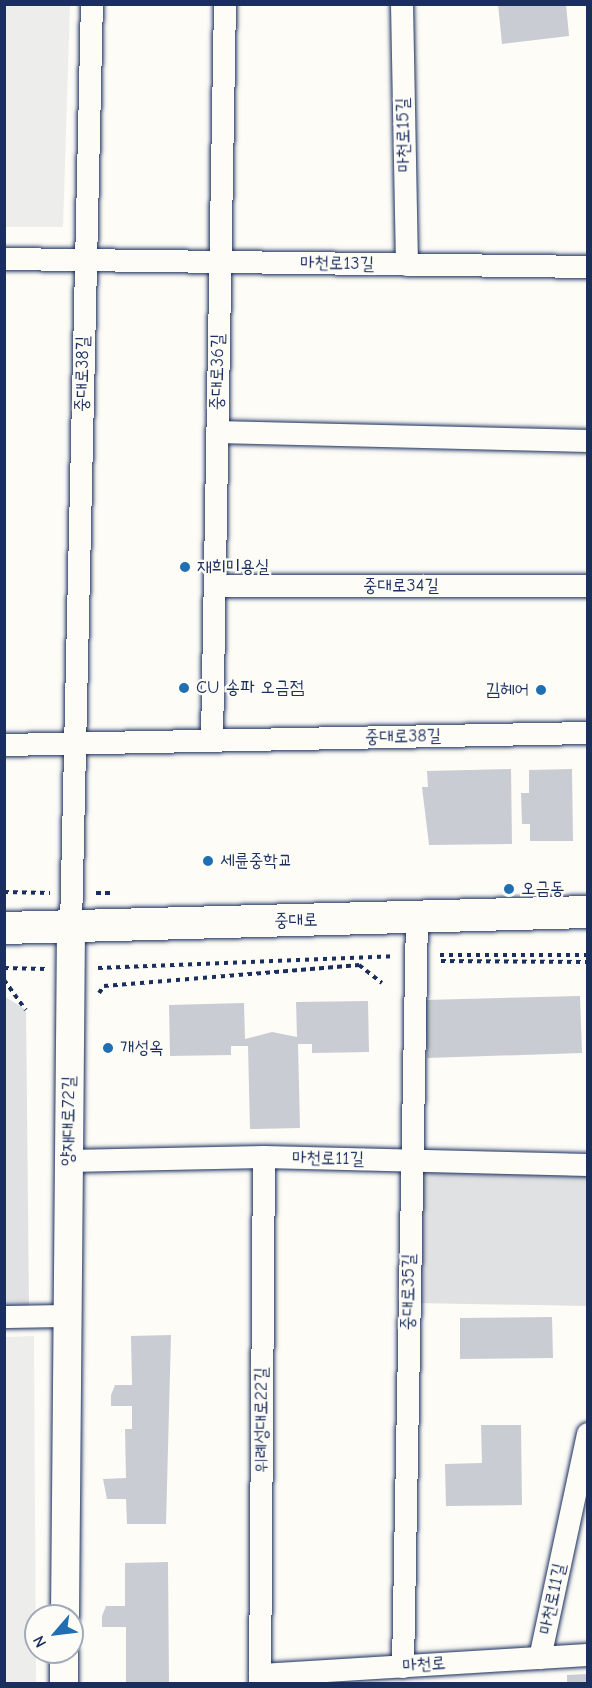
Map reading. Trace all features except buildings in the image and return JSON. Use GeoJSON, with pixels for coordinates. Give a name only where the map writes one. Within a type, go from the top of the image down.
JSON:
{"type":"FeatureCollection","features":[{"type":"Feature","properties":{"kind":"main road","name":"중대로"},"geometry":{"type":"LineString","coordinates":[[4,928],[588,912]]}},
{"type":"Feature","properties":{"kind":"street","name":"중대로38길"},"geometry":{"type":"LineString","coordinates":[[71,926],[92,4]]}},
{"type":"Feature","properties":{"kind":"street","name":"중대로36길"},"geometry":{"type":"LineString","coordinates":[[212,740],[225,4]]}},
{"type":"Feature","properties":{"kind":"street","name":"마천로15길"},"geometry":{"type":"LineString","coordinates":[[402,4],[407,265]]}},
{"type":"Feature","properties":{"kind":"street","name":"마천로13길"},"geometry":{"type":"LineString","coordinates":[[4,259],[588,267]]}},
{"type":"Feature","properties":{"kind":"street"},"geometry":{"type":"LineString","coordinates":[[217,432],[588,441]]}},
{"type":"Feature","properties":{"kind":"street","name":"중대로34길"},"geometry":{"type":"LineString","coordinates":[[215,586],[588,586]]}},
{"type":"Feature","properties":{"kind":"street","name":"중대로38길"},"geometry":{"type":"LineString","coordinates":[[4,745],[588,733]]}},
{"type":"Feature","properties":{"kind":"street","name":"중대로35길"},"geometry":{"type":"LineString","coordinates":[[403,1666],[412,1161],[424,958],[417,918]]}},
{"type":"Feature","properties":{"kind":"street","name":"양재대로72길"},"geometry":{"type":"LineString","coordinates":[[65,1604],[71,926]]}},
{"type":"Feature","properties":{"kind":"street","name":"마천로11길"},"geometry":{"type":"LineString","coordinates":[[69,1161],[264,1157],[588,1165]]}},
{"type":"Feature","properties":{"kind":"street","name":"위례성대로22길"},"geometry":{"type":"LineString","coordinates":[[260,1679],[264,1157]]}},
{"type":"Feature","properties":{"kind":"street"},"geometry":{"type":"LineString","coordinates":[[4,1317],[68,1316]]}},
{"type":"Feature","properties":{"kind":"street","name":"마천로11길"},"geometry":{"type":"LineString","coordinates":[[540,1658],[588,1434]]}},
{"type":"Feature","properties":{"kind":"street","name":"마천로"},"geometry":{"type":"LineString","coordinates":[[260,1679],[403,1666],[588,1655]]}},
{"type":"Feature","properties":{"kind":"street"},"geometry":{"type":"LineString","coordinates":[[64,1664],[64,1683]]}},
{"type":"Feature","properties":{"kind":"path"},"geometry":{"type":"LineString","coordinates":[[4,968],[71,969],[588,955]]}},
{"type":"Feature","properties":{"kind":"path"},"geometry":{"type":"LineString","coordinates":[[424,958],[588,962]]}},
{"type":"Feature","properties":{"kind":"path"},"geometry":{"type":"LineString","coordinates":[[94,999],[104,986],[359,965],[382,983]]}},
{"type":"Feature","properties":{"kind":"path"},"geometry":{"type":"LineString","coordinates":[[4,980],[26,1010]]}},
{"type":"Feature","properties":{"kind":"shaded area"},"geometry":{"type":"Polygon","coordinates":[[[5,4],[70,5],[63,227],[5,227],[5,4]]]}},
{"type":"Feature","properties":{"kind":"shaded area"},"geometry":{"type":"Polygon","coordinates":[[[4,996],[26,1010],[29,1309],[5,1309],[4,996]]]}},
{"type":"Feature","properties":{"kind":"shaded area"},"geometry":{"type":"Polygon","coordinates":[[[417,1171],[587,1175],[587,1306],[416,1303],[417,1171]]]}},
{"type":"Feature","properties":{"kind":"shaded area"},"geometry":{"type":"Polygon","coordinates":[[[34,1336],[36,1604],[24,1604],[24,1664],[36,1664],[36,1683],[5,1683],[5,1337],[34,1336]]]}},
{"type":"Feature","properties":{"kind":"place","name":"재희미용실"},"geometry":{"type":"Point","coordinates":[185,567]}},
{"type":"Feature","properties":{"kind":"place","name":"CU 송파 오금점"},"geometry":{"type":"Point","coordinates":[184,688]}},
{"type":"Feature","properties":{"kind":"place","name":"김헤어"},"geometry":{"type":"Point","coordinates":[541,690]}},
{"type":"Feature","properties":{"kind":"place","name":"세륜중학교"},"geometry":{"type":"Point","coordinates":[208,861]}},
{"type":"Feature","properties":{"kind":"place","name":"오금동"},"geometry":{"type":"Point","coordinates":[509,889]}},
{"type":"Feature","properties":{"kind":"place","name":"개성옥"},"geometry":{"type":"Point","coordinates":[108,1048]}}]}
